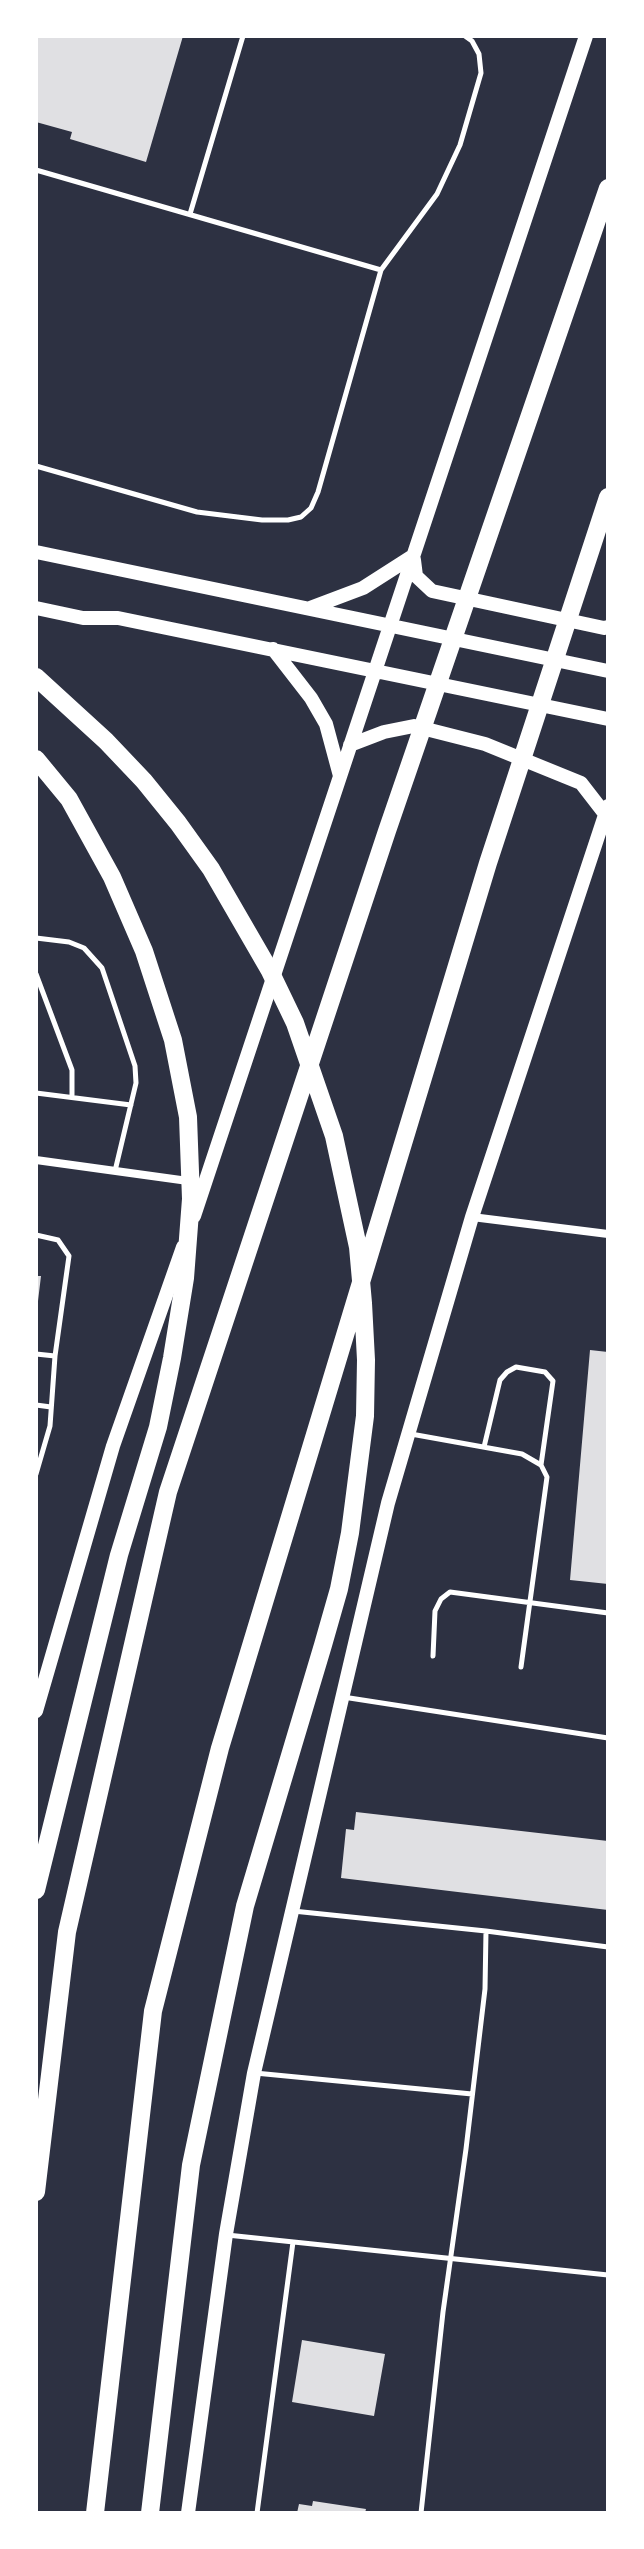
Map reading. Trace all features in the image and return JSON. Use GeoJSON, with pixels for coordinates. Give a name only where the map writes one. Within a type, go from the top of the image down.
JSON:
{"type":"FeatureCollection","features":[{"type":"Feature","properties":{"kind":"highway"},"geometry":{"type":"LineString","coordinates":[[36,2192],[67,1932],[168,1492],[387,831],[608,188]]}},
{"type":"Feature","properties":{"kind":"highway"},"geometry":{"type":"LineString","coordinates":[[95,2513],[153,2011],[220,1748],[488,863],[608,497]]}},
{"type":"Feature","properties":{"kind":"highway"},"geometry":{"type":"LineString","coordinates":[[36,677],[97,732],[144,781],[211,869],[242,919],[295,1023],[316,1079],[344,1179],[358,1247],[366,1360],[365,1416],[352,1519],[339,1589],[245,1906],[191,2165],[150,2513]]}},
{"type":"Feature","properties":{"kind":"highway"},"geometry":{"type":"LineString","coordinates":[[36,759],[69,799],[112,877],[144,951],[173,1040],[188,1117],[191,1199],[185,1278],[158,1427],[119,1555],[36,1890]]}},
{"type":"Feature","properties":{"kind":"main road"},"geometry":{"type":"LineString","coordinates":[[36,1711],[113,1446],[205,1183],[586,36]]}},
{"type":"Feature","properties":{"kind":"main road"},"geometry":{"type":"LineString","coordinates":[[36,552],[608,671]]}},
{"type":"Feature","properties":{"kind":"main road"},"geometry":{"type":"LineString","coordinates":[[309,608],[363,588],[413,556]]}},
{"type":"Feature","properties":{"kind":"main road"},"geometry":{"type":"LineString","coordinates":[[413,556],[416,576],[432,591],[608,627]]}},
{"type":"Feature","properties":{"kind":"main road"},"geometry":{"type":"LineString","coordinates":[[36,608],[83,618],[118,618],[608,719]]}},
{"type":"Feature","properties":{"kind":"main road"},"geometry":{"type":"LineString","coordinates":[[273,649],[311,698],[326,724],[340,776]]}},
{"type":"Feature","properties":{"kind":"main road"},"geometry":{"type":"LineString","coordinates":[[188,2513],[226,2234],[254,2073],[388,1503],[472,1217],[606,810],[581,783],[485,744],[414,726],[384,732],[350,745]]}},
{"type":"Feature","properties":{"kind":"street"},"geometry":{"type":"LineString","coordinates":[[36,1160],[205,1183]]}},
{"type":"Feature","properties":{"kind":"street"},"geometry":{"type":"LineString","coordinates":[[472,1217],[608,1234]]}},
{"type":"Feature","properties":{"kind":"lane"},"geometry":{"type":"LineString","coordinates":[[190,214],[243,36]]}},
{"type":"Feature","properties":{"kind":"lane"},"geometry":{"type":"LineString","coordinates":[[36,466],[197,512],[262,520],[301,517],[311,508],[381,270],[437,194],[460,145],[481,73],[479,54],[472,41],[465,36]]}},
{"type":"Feature","properties":{"kind":"lane"},"geometry":{"type":"LineString","coordinates":[[36,170],[381,270]]}},
{"type":"Feature","properties":{"kind":"lane"},"geometry":{"type":"LineString","coordinates":[[36,938],[69,942],[84,948],[102,968],[135,1066],[136,1083],[115,1171]]}},
{"type":"Feature","properties":{"kind":"lane"},"geometry":{"type":"LineString","coordinates":[[36,974],[72,1070],[72,1097]]}},
{"type":"Feature","properties":{"kind":"lane"},"geometry":{"type":"LineString","coordinates":[[36,1093],[131,1105]]}},
{"type":"Feature","properties":{"kind":"lane"},"geometry":{"type":"LineString","coordinates":[[36,1235],[58,1240],[69,1256],[55,1356],[50,1426],[36,1474]]}},
{"type":"Feature","properties":{"kind":"lane"},"geometry":{"type":"LineString","coordinates":[[36,1354],[55,1356]]}},
{"type":"Feature","properties":{"kind":"lane"},"geometry":{"type":"LineString","coordinates":[[484,1447],[500,1380],[516,1367],[545,1372],[553,1381],[541,1465]]}},
{"type":"Feature","properties":{"kind":"lane"},"geometry":{"type":"LineString","coordinates":[[36,1405],[51,1407]]}},
{"type":"Feature","properties":{"kind":"lane"},"geometry":{"type":"LineString","coordinates":[[408,1434],[522,1454],[541,1465],[547,1477],[521,1667]]}},
{"type":"Feature","properties":{"kind":"lane"},"geometry":{"type":"LineString","coordinates":[[433,1656],[435,1611],[441,1599],[450,1592],[608,1613]]}},
{"type":"Feature","properties":{"kind":"lane"},"geometry":{"type":"LineString","coordinates":[[342,1696],[608,1738]]}},
{"type":"Feature","properties":{"kind":"lane"},"geometry":{"type":"LineString","coordinates":[[292,1911],[608,1947]]}},
{"type":"Feature","properties":{"kind":"lane"},"geometry":{"type":"LineString","coordinates":[[421,2513],[443,2312],[485,1989],[486,1931]]}},
{"type":"Feature","properties":{"kind":"lane"},"geometry":{"type":"LineString","coordinates":[[254,2073],[472,2094]]}},
{"type":"Feature","properties":{"kind":"lane"},"geometry":{"type":"LineString","coordinates":[[226,2234],[608,2275]]}},
{"type":"Feature","properties":{"kind":"lane"},"geometry":{"type":"LineString","coordinates":[[257,2513],[293,2242]]}},
{"type":"Feature","properties":{"kind":"building"},"geometry":{"type":"Polygon","coordinates":[[[36,36],[183,36],[146,162],[70,139],[72,132],[36,122],[36,36]]]}},
{"type":"Feature","properties":{"kind":"building"},"geometry":{"type":"Polygon","coordinates":[[[36,1276],[41,1276],[38,1301],[36,1301],[36,1276]]]}},
{"type":"Feature","properties":{"kind":"building"},"geometry":{"type":"Polygon","coordinates":[[[590,1350],[608,1352],[608,1584],[570,1580],[590,1350]]]}},
{"type":"Feature","properties":{"kind":"building"},"geometry":{"type":"Polygon","coordinates":[[[356,1812],[608,1841],[608,1910],[341,1878],[346,1829],[354,1830],[356,1812]]]}},
{"type":"Feature","properties":{"kind":"building"},"geometry":{"type":"Polygon","coordinates":[[[302,2340],[385,2354],[374,2416],[292,2402],[302,2340]]]}},
{"type":"Feature","properties":{"kind":"building"},"geometry":{"type":"Polygon","coordinates":[[[313,2501],[366,2509],[365,2513],[297,2513],[299,2504],[312,2506],[313,2501]]]}}]}
